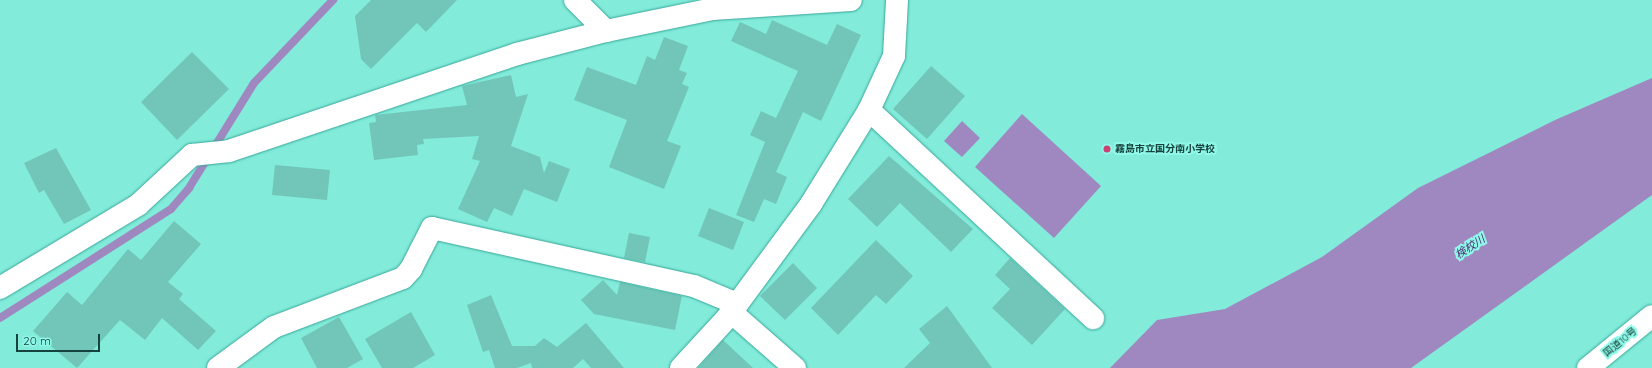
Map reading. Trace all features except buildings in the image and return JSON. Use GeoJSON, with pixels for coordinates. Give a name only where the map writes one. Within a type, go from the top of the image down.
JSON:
{"type":"FeatureCollection","features":[{"type":"Feature","properties":{"kind":"main road"},"geometry":{"type":"LineString","coordinates":[[575,0],[606,31]]}},
{"type":"Feature","properties":{"kind":"main road"},"geometry":{"type":"LineString","coordinates":[[0,288],[138,205],[192,155],[229,151],[517,54],[606,31],[713,9],[851,0]]}},
{"type":"Feature","properties":{"kind":"main road"},"geometry":{"type":"LineString","coordinates":[[681,368],[734,308],[811,204],[869,110],[894,56],[897,0]]}},
{"type":"Feature","properties":{"kind":"main road"},"geometry":{"type":"LineString","coordinates":[[869,110],[1093,318]]}},
{"type":"Feature","properties":{"kind":"main road"},"geometry":{"type":"LineString","coordinates":[[218,368],[274,327],[403,278],[411,269],[432,228],[694,286],[734,308],[795,368]]}},
{"type":"Feature","properties":{"kind":"main road","name":"国道10号"},"geometry":{"type":"LineString","coordinates":[[1588,368],[1652,316]]}},
{"type":"Feature","properties":{"kind":"water","name":"検校川"},"geometry":{"type":"Polygon","coordinates":[[[1652,78],[1652,195],[1411,368],[1110,368],[1157,320],[1225,309],[1322,257],[1418,188],[1555,120],[1652,78]]]}},
{"type":"Feature","properties":{"kind":"water"},"geometry":{"type":"Polygon","coordinates":[[[1022,114],[1101,186],[1054,238],[975,167],[1022,114]]]}},
{"type":"Feature","properties":{"kind":"water"},"geometry":{"type":"Polygon","coordinates":[[[962,121],[980,138],[962,157],[944,141],[962,121]]]}},
{"type":"Feature","properties":{"kind":"waterway"},"geometry":{"type":"LineString","coordinates":[[0,318],[171,209],[189,188],[254,83],[333,0]]}},
{"type":"Feature","properties":{"kind":"place","name":"霧島市立国分南小学校"},"geometry":{"type":"Point","coordinates":[1107,149]}}]}
